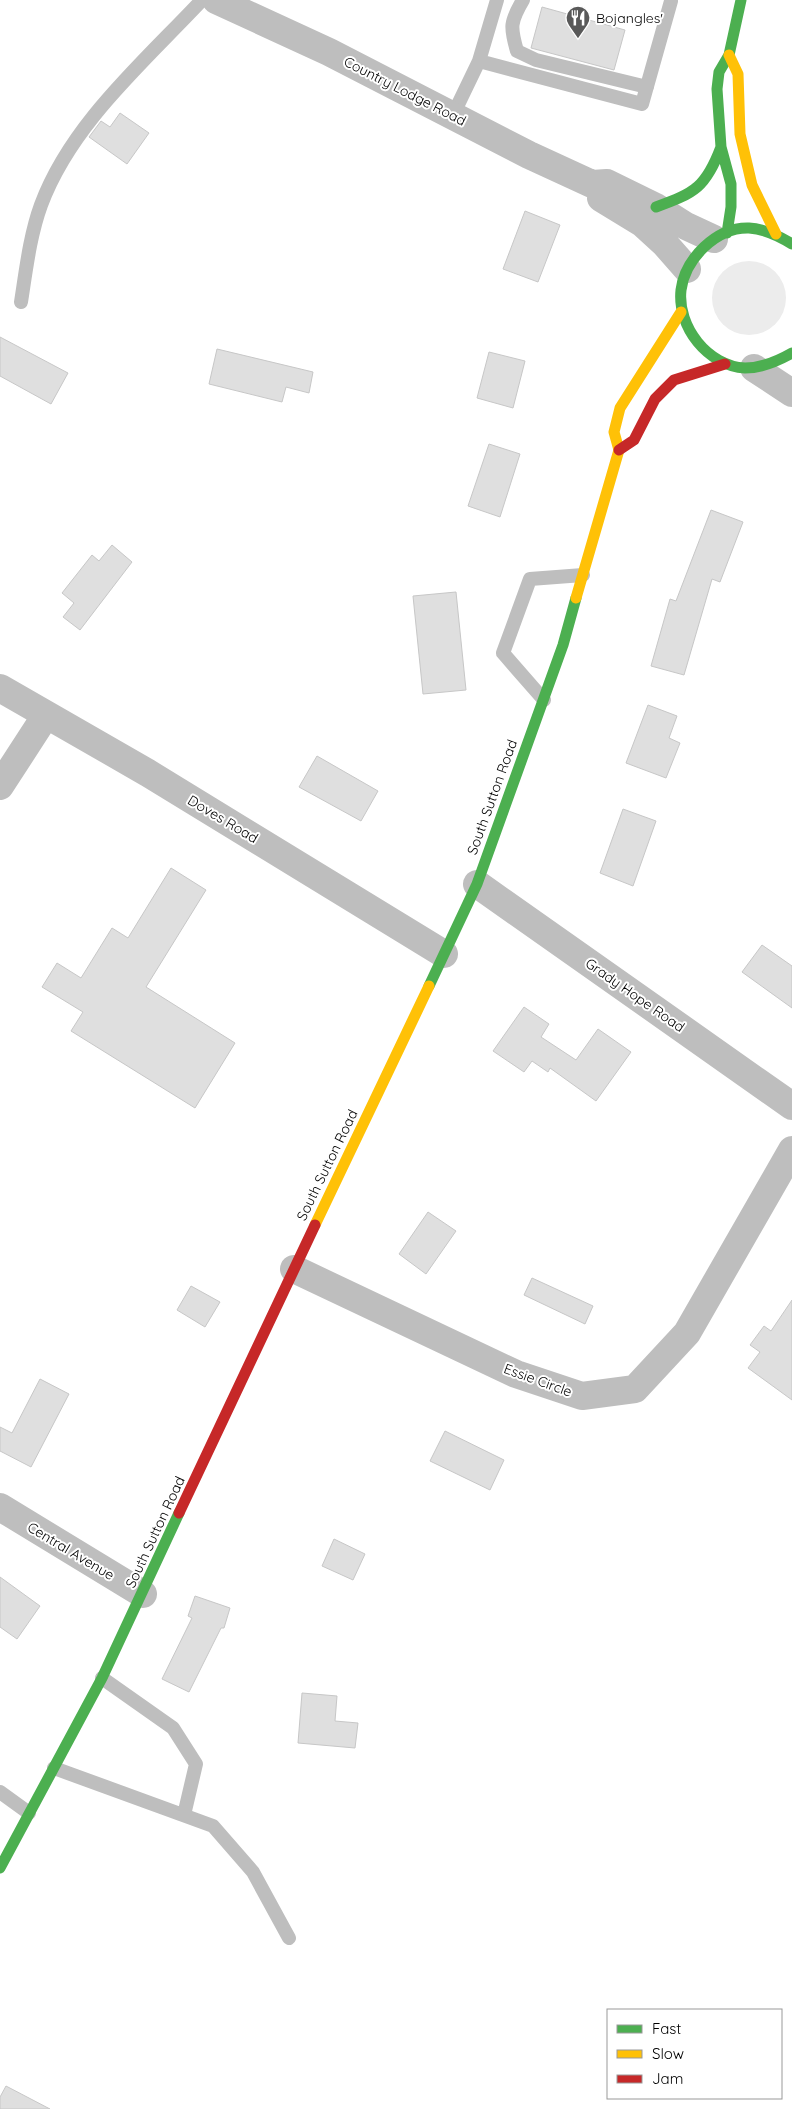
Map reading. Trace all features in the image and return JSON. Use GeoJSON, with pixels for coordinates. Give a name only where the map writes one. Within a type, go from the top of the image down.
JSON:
{"type":"FeatureCollection","features":[{"type":"Feature","properties":{"kind":"main road"},"geometry":{"type":"LineString","coordinates":[[721,236],[731,207],[731,184],[720,147],[717,89],[719,72],[729,55],[741,0]]}},
{"type":"Feature","properties":{"kind":"main road"},"geometry":{"type":"LineString","coordinates":[[729,55],[738,74],[740,134],[752,185],[776,234]]}},
{"type":"Feature","properties":{"kind":"main road"},"geometry":{"type":"LineString","coordinates":[[656,207],[691,195],[713,169],[720,147]]}},
{"type":"Feature","properties":{"kind":"main road"},"geometry":{"type":"LineString","coordinates":[[792,244],[776,234],[760,230],[743,230],[721,236],[698,252],[687,269],[681,290],[681,312],[690,333],[704,352],[725,364],[754,368],[776,363],[792,353]]}},
{"type":"Feature","properties":{"kind":"main road","name":"South Sutton Road"},"geometry":{"type":"LineString","coordinates":[[0,1868],[102,1678],[143,1594],[235,1392],[477,884],[563,645],[619,450],[614,432],[620,408],[681,312]]}},
{"type":"Feature","properties":{"kind":"main road"},"geometry":{"type":"LineString","coordinates":[[619,450],[634,440],[655,400],[674,380],[725,364]]}},
{"type":"Feature","properties":{"kind":"street","name":"Country Lodge Road"},"geometry":{"type":"LineString","coordinates":[[216,0],[329,52],[529,155],[592,184],[607,183],[656,207],[686,226],[721,236]]}},
{"type":"Feature","properties":{"kind":"street","name":"Country Lodge Road"},"geometry":{"type":"LineString","coordinates":[[592,184],[601,198],[642,223],[665,244],[687,269]]}},
{"type":"Feature","properties":{"kind":"street"},"geometry":{"type":"LineString","coordinates":[[754,368],[792,393]]}},
{"type":"Feature","properties":{"kind":"street","name":"Doves Road"},"geometry":{"type":"LineString","coordinates":[[0,688],[148,773],[444,954]]}},
{"type":"Feature","properties":{"kind":"street"},"geometry":{"type":"LineString","coordinates":[[0,786],[46,715]]}},
{"type":"Feature","properties":{"kind":"street","name":"Grady Hope Road"},"geometry":{"type":"LineString","coordinates":[[477,884],[792,1106]]}},
{"type":"Feature","properties":{"kind":"street","name":"Essie Circle"},"geometry":{"type":"LineString","coordinates":[[294,1269],[516,1374],[582,1396],[635,1389],[687,1333],[792,1150]]}},
{"type":"Feature","properties":{"kind":"street","name":"Central Avenue"},"geometry":{"type":"LineString","coordinates":[[0,1508],[143,1594]]}},
{"type":"Feature","properties":{"kind":"lane"},"geometry":{"type":"LineString","coordinates":[[21,302],[28,256],[41,206],[72,145],[106,102],[202,0]]}},
{"type":"Feature","properties":{"kind":"lane"},"geometry":{"type":"LineString","coordinates":[[453,116],[479,61],[498,0]]}},
{"type":"Feature","properties":{"kind":"lane"},"geometry":{"type":"LineString","coordinates":[[523,0],[516,12],[511,32],[517,51],[536,60],[647,87]]}},
{"type":"Feature","properties":{"kind":"lane"},"geometry":{"type":"LineString","coordinates":[[479,61],[642,104],[671,0]]}},
{"type":"Feature","properties":{"kind":"lane"},"geometry":{"type":"LineString","coordinates":[[544,700],[504,653],[530,579],[583,575]]}},
{"type":"Feature","properties":{"kind":"lane"},"geometry":{"type":"LineString","coordinates":[[102,1678],[174,1728],[196,1764],[184,1815]]}},
{"type":"Feature","properties":{"kind":"lane"},"geometry":{"type":"LineString","coordinates":[[54,1768],[213,1826],[253,1872],[289,1938]]}},
{"type":"Feature","properties":{"kind":"lane"},"geometry":{"type":"LineString","coordinates":[[0,1792],[29,1814]]}},
{"type":"Feature","properties":{"kind":"shaded area"},"geometry":{"type":"Polygon","coordinates":[[[742,261],[756,261],[770,267],[780,277],[786,291],[784,312],[770,329],[756,335],[742,335],[728,329],[718,319],[712,305],[712,291],[718,277],[728,267],[742,261]]]}},
{"type":"Feature","properties":{"kind":"building","name":"Bojangles'"},"geometry":{"type":"Polygon","coordinates":[[[542,7],[625,30],[614,70],[531,48],[542,7]]]}},
{"type":"Feature","properties":{"kind":"building"},"geometry":{"type":"Polygon","coordinates":[[[120,113],[149,133],[127,164],[89,137],[101,121],[110,127],[120,113]]]}},
{"type":"Feature","properties":{"kind":"building"},"geometry":{"type":"Polygon","coordinates":[[[525,211],[560,225],[538,282],[503,269],[525,211]]]}},
{"type":"Feature","properties":{"kind":"building"},"geometry":{"type":"Polygon","coordinates":[[[0,337],[68,373],[51,404],[0,376],[0,337]]]}},
{"type":"Feature","properties":{"kind":"building"},"geometry":{"type":"Polygon","coordinates":[[[217,349],[313,372],[309,393],[286,387],[282,402],[209,384],[217,349]]]}},
{"type":"Feature","properties":{"kind":"building"},"geometry":{"type":"Polygon","coordinates":[[[489,352],[525,361],[513,408],[477,398],[489,352]]]}},
{"type":"Feature","properties":{"kind":"building"},"geometry":{"type":"Polygon","coordinates":[[[489,444],[520,454],[500,517],[468,506],[489,444]]]}},
{"type":"Feature","properties":{"kind":"building"},"geometry":{"type":"Polygon","coordinates":[[[711,510],[743,522],[720,582],[712,579],[684,675],[651,666],[670,599],[676,601],[711,510]]]}},
{"type":"Feature","properties":{"kind":"building"},"geometry":{"type":"Polygon","coordinates":[[[112,545],[132,562],[80,630],[63,617],[74,603],[62,593],[92,555],[99,561],[112,545]]]}},
{"type":"Feature","properties":{"kind":"building"},"geometry":{"type":"Polygon","coordinates":[[[456,592],[466,690],[423,694],[413,596],[456,592]]]}},
{"type":"Feature","properties":{"kind":"building"},"geometry":{"type":"Polygon","coordinates":[[[648,705],[677,716],[669,738],[680,743],[666,778],[626,763],[648,705]]]}},
{"type":"Feature","properties":{"kind":"building"},"geometry":{"type":"Polygon","coordinates":[[[317,756],[378,791],[361,821],[299,787],[317,756]]]}},
{"type":"Feature","properties":{"kind":"building"},"geometry":{"type":"Polygon","coordinates":[[[623,809],[656,821],[633,886],[600,873],[623,809]]]}},
{"type":"Feature","properties":{"kind":"building"},"geometry":{"type":"Polygon","coordinates":[[[171,868],[206,890],[146,987],[235,1043],[195,1108],[71,1031],[83,1012],[42,987],[57,963],[81,978],[112,928],[128,938],[171,868]]]}},
{"type":"Feature","properties":{"kind":"building"},"geometry":{"type":"Polygon","coordinates":[[[762,945],[792,966],[792,1008],[742,972],[762,945]]]}},
{"type":"Feature","properties":{"kind":"building"},"geometry":{"type":"Polygon","coordinates":[[[524,1007],[549,1024],[541,1037],[576,1060],[598,1029],[631,1052],[596,1101],[550,1068],[548,1072],[532,1061],[524,1072],[493,1051],[524,1007]]]}},
{"type":"Feature","properties":{"kind":"building"},"geometry":{"type":"Polygon","coordinates":[[[428,1212],[456,1231],[426,1274],[399,1254],[428,1212]]]}},
{"type":"Feature","properties":{"kind":"building"},"geometry":{"type":"Polygon","coordinates":[[[532,1278],[593,1306],[585,1324],[524,1295],[532,1278]]]}},
{"type":"Feature","properties":{"kind":"building"},"geometry":{"type":"Polygon","coordinates":[[[191,1286],[220,1302],[205,1327],[177,1310],[191,1286]]]}},
{"type":"Feature","properties":{"kind":"building"},"geometry":{"type":"Polygon","coordinates":[[[792,1300],[792,1400],[748,1368],[760,1352],[750,1345],[764,1326],[771,1331],[792,1300]]]}},
{"type":"Feature","properties":{"kind":"building"},"geometry":{"type":"Polygon","coordinates":[[[40,1379],[69,1394],[31,1467],[0,1451],[0,1427],[12,1433],[40,1379]]]}},
{"type":"Feature","properties":{"kind":"building"},"geometry":{"type":"Polygon","coordinates":[[[445,1431],[504,1460],[490,1490],[430,1461],[445,1431]]]}},
{"type":"Feature","properties":{"kind":"building"},"geometry":{"type":"Polygon","coordinates":[[[334,1539],[365,1554],[353,1580],[322,1566],[334,1539]]]}},
{"type":"Feature","properties":{"kind":"building"},"geometry":{"type":"Polygon","coordinates":[[[0,1577],[40,1606],[17,1639],[0,1627],[0,1577]]]}},
{"type":"Feature","properties":{"kind":"building"},"geometry":{"type":"Polygon","coordinates":[[[195,1596],[230,1608],[224,1628],[221,1628],[189,1692],[162,1679],[192,1618],[188,1616],[195,1596]]]}},
{"type":"Feature","properties":{"kind":"building"},"geometry":{"type":"Polygon","coordinates":[[[302,1693],[337,1696],[335,1721],[358,1723],[355,1748],[298,1743],[302,1693]]]}},
{"type":"Feature","properties":{"kind":"building"},"geometry":{"type":"Polygon","coordinates":[[[6,2086],[50,2109],[0,2109],[0,2097],[6,2086]]]}},
{"type":"Feature","properties":{"kind":"traffic: fast"},"geometry":{"type":"LineString","coordinates":[[727,233],[731,207],[731,184],[721,147],[717,89],[719,72],[729,55],[741,0]]}},
{"type":"Feature","properties":{"kind":"traffic: fast"},"geometry":{"type":"LineString","coordinates":[[656,207],[698,187],[710,171],[721,147]]}},
{"type":"Feature","properties":{"kind":"traffic: fast"},"geometry":{"type":"LineString","coordinates":[[792,244],[772,233],[749,228],[725,233],[714,239],[696,256],[684,278],[681,290],[684,318],[690,330],[707,352],[719,360],[731,366],[751,368],[770,364],[792,353]]}},
{"type":"Feature","properties":{"kind":"traffic: fast"},"geometry":{"type":"LineString","coordinates":[[429,986],[477,884],[563,645],[576,598]]}},
{"type":"Feature","properties":{"kind":"traffic: fast"},"geometry":{"type":"LineString","coordinates":[[0,1868],[102,1678],[179,1513]]}},
{"type":"Feature","properties":{"kind":"traffic: slow"},"geometry":{"type":"LineString","coordinates":[[729,55],[738,74],[740,134],[752,185],[776,234]]}},
{"type":"Feature","properties":{"kind":"traffic: slow"},"geometry":{"type":"LineString","coordinates":[[576,598],[619,450],[614,432],[620,408],[681,312]]}},
{"type":"Feature","properties":{"kind":"traffic: slow"},"geometry":{"type":"LineString","coordinates":[[315,1225],[429,986]]}},
{"type":"Feature","properties":{"kind":"traffic: jam"},"geometry":{"type":"LineString","coordinates":[[619,450],[634,440],[655,399],[674,380],[725,364]]}},
{"type":"Feature","properties":{"kind":"traffic: jam"},"geometry":{"type":"LineString","coordinates":[[179,1513],[315,1225]]}},
{"type":"Feature","properties":{"kind":"place","name":"Bojangles'"},"geometry":{"type":"Point","coordinates":[578,39]}}]}
